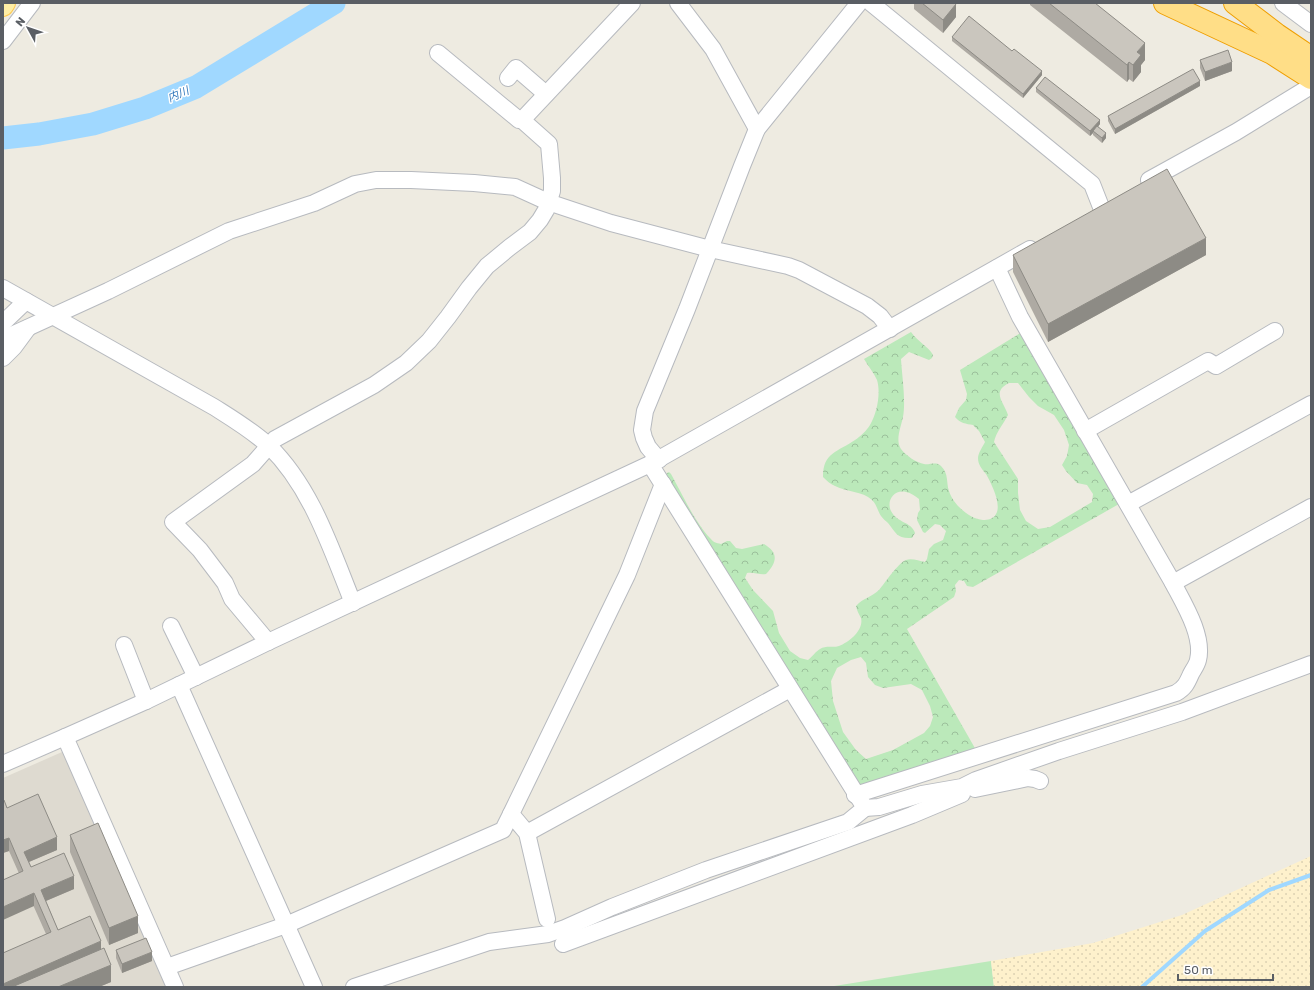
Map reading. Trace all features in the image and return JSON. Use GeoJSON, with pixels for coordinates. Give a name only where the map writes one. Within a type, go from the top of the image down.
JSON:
{"type":"FeatureCollection","features":[{"type":"Feature","properties":{"kind":"highway"},"geometry":{"type":"LineString","coordinates":[[1165,3],[1275,44],[1298,50],[1311,58]]}},
{"type":"Feature","properties":{"kind":"highway"},"geometry":{"type":"LineString","coordinates":[[1235,3],[1275,44],[1288,64],[1309,90]]}},
{"type":"Feature","properties":{"kind":"street"},"geometry":{"type":"LineString","coordinates":[[3,41],[32,3]]}},
{"type":"Feature","properties":{"kind":"street"},"geometry":{"type":"LineString","coordinates":[[522,120],[632,3]]}},
{"type":"Feature","properties":{"kind":"street"},"geometry":{"type":"LineString","coordinates":[[678,3],[713,49],[757,129]]}},
{"type":"Feature","properties":{"kind":"street"},"geometry":{"type":"LineString","coordinates":[[859,3],[757,129],[687,309],[645,411],[642,430],[663,484],[865,808]]}},
{"type":"Feature","properties":{"kind":"street"},"geometry":{"type":"LineString","coordinates":[[871,3],[1092,184],[1101,207]]}},
{"type":"Feature","properties":{"kind":"street"},"geometry":{"type":"LineString","coordinates":[[1283,3],[1311,24]]}},
{"type":"Feature","properties":{"kind":"street"},"geometry":{"type":"LineString","coordinates":[[268,642],[232,598],[225,583],[200,550],[173,522],[253,464],[275,439],[374,385],[406,363],[429,341],[469,288],[488,266],[530,232],[540,220],[552,191],[549,144],[522,120],[519,120],[438,53]]}},
{"type":"Feature","properties":{"kind":"street"},"geometry":{"type":"LineString","coordinates":[[508,78],[516,68],[546,94]]}},
{"type":"Feature","properties":{"kind":"street"},"geometry":{"type":"LineString","coordinates":[[1139,186],[1309,90]]}},
{"type":"Feature","properties":{"kind":"street"},"geometry":{"type":"LineString","coordinates":[[3,339],[30,325],[108,291],[229,231],[314,203],[355,184],[376,180],[494,184],[515,187],[548,202],[611,223],[788,266],[799,270],[867,306],[880,316],[890,329]]}},
{"type":"Feature","properties":{"kind":"street"},"geometry":{"type":"LineString","coordinates":[[3,764],[146,701],[268,642],[655,462],[1042,242]]}},
{"type":"Feature","properties":{"kind":"street"},"geometry":{"type":"LineString","coordinates":[[855,794],[1176,693],[1184,688],[1198,662],[1198,642],[1189,614],[1173,583],[1020,317],[996,268]]}},
{"type":"Feature","properties":{"kind":"street"},"geometry":{"type":"LineString","coordinates":[[3,288],[214,407],[234,419],[268,446],[288,467],[307,497],[319,520],[353,603]]}},
{"type":"Feature","properties":{"kind":"street"},"geometry":{"type":"LineString","coordinates":[[3,323],[26,301]]}},
{"type":"Feature","properties":{"kind":"street"},"geometry":{"type":"LineString","coordinates":[[3,358],[14,347],[30,325]]}},
{"type":"Feature","properties":{"kind":"street"},"geometry":{"type":"LineString","coordinates":[[1086,431],[1208,361],[1216,366],[1275,330]]}},
{"type":"Feature","properties":{"kind":"street"},"geometry":{"type":"LineString","coordinates":[[1128,504],[1311,404]]}},
{"type":"Feature","properties":{"kind":"street"},"geometry":{"type":"LineString","coordinates":[[166,967],[286,925],[503,830],[627,575],[663,484]]}},
{"type":"Feature","properties":{"kind":"street"},"geometry":{"type":"LineString","coordinates":[[1173,583],[1311,507]]}},
{"type":"Feature","properties":{"kind":"street"},"geometry":{"type":"LineString","coordinates":[[170,626],[196,677]]}},
{"type":"Feature","properties":{"kind":"street"},"geometry":{"type":"LineString","coordinates":[[124,645],[146,701]]}},
{"type":"Feature","properties":{"kind":"street"},"geometry":{"type":"LineString","coordinates":[[563,944],[912,815],[966,788],[976,780],[1058,751],[1182,712],[1311,664]]}},
{"type":"Feature","properties":{"kind":"street"},"geometry":{"type":"LineString","coordinates":[[179,685],[314,987]]}},
{"type":"Feature","properties":{"kind":"street"},"geometry":{"type":"LineString","coordinates":[[528,833],[790,689]]}},
{"type":"Feature","properties":{"kind":"street"},"geometry":{"type":"LineString","coordinates":[[65,737],[175,987]]}},
{"type":"Feature","properties":{"kind":"street"},"geometry":{"type":"LineString","coordinates":[[354,987],[488,942],[548,934],[706,870],[848,822],[865,808],[879,807],[922,794],[1028,778],[1040,781]]}},
{"type":"Feature","properties":{"kind":"street"},"geometry":{"type":"LineString","coordinates":[[511,814],[528,833],[547,919]]}},
{"type":"Feature","properties":{"kind":"shaded area"},"geometry":{"type":"Polygon","coordinates":[[[62,752],[69,754],[167,987],[3,987],[3,778],[62,752]]]}},
{"type":"Feature","properties":{"kind":"green space"},"geometry":{"type":"Polygon","coordinates":[[[911,332],[931,352],[933,355],[929,360],[909,352],[901,359],[904,404],[898,442],[905,454],[918,462],[924,464],[935,463],[941,466],[946,475],[951,496],[958,506],[972,517],[986,520],[995,516],[998,505],[997,499],[991,483],[980,467],[978,460],[979,454],[985,442],[979,431],[973,425],[961,422],[955,417],[959,408],[966,400],[967,394],[960,370],[1022,332],[1119,504],[973,587],[967,586],[964,581],[959,580],[955,585],[956,591],[954,597],[907,629],[976,750],[856,786],[664,475],[669,472],[671,474],[694,516],[713,541],[721,544],[730,541],[736,548],[742,549],[764,544],[772,551],[775,558],[774,562],[766,574],[747,573],[745,578],[753,590],[773,611],[779,633],[790,651],[800,658],[808,660],[822,648],[837,647],[843,644],[855,635],[860,627],[861,618],[856,606],[879,590],[896,569],[906,560],[911,559],[925,562],[929,549],[934,544],[943,540],[946,531],[940,525],[935,524],[925,533],[923,532],[917,520],[920,510],[919,499],[910,493],[898,492],[890,500],[891,511],[897,518],[911,527],[915,533],[912,538],[897,535],[882,517],[872,500],[859,493],[833,485],[823,477],[826,462],[829,457],[861,435],[870,425],[875,415],[878,403],[878,385],[876,377],[864,359],[911,332]],[[1009,383],[1004,386],[1000,394],[1000,398],[1008,415],[994,442],[1018,479],[1020,510],[1026,521],[1038,529],[1050,527],[1092,502],[1093,494],[1087,485],[1077,483],[1062,465],[1067,456],[1069,445],[1064,430],[1054,415],[1038,406],[1018,383],[1009,383]],[[861,657],[851,660],[837,668],[831,681],[833,701],[843,732],[856,750],[866,759],[893,750],[924,733],[930,726],[933,717],[930,706],[922,690],[911,684],[883,688],[875,685],[868,677],[866,663],[861,657]]]}},
{"type":"Feature","properties":{"kind":"green space"},"geometry":{"type":"Polygon","coordinates":[[[991,961],[994,987],[828,987],[991,961]]]}},
{"type":"Feature","properties":{"kind":"sand"},"geometry":{"type":"Polygon","coordinates":[[[1311,856],[1311,987],[994,987],[991,961],[1093,943],[1182,915],[1311,856]]]}},
{"type":"Feature","properties":{"kind":"building"},"geometry":{"type":"Polygon","coordinates":[[[922,3],[955,3],[956,4],[943,20],[922,3]]]}},
{"type":"Feature","properties":{"kind":"building"},"geometry":{"type":"Polygon","coordinates":[[[1049,3],[1095,3],[1145,43],[1137,52],[1141,55],[1133,65],[1129,62],[1127,65],[1049,3]]]}},
{"type":"Feature","properties":{"kind":"building"},"geometry":{"type":"Polygon","coordinates":[[[969,16],[1012,51],[1014,49],[1042,71],[1023,94],[952,37],[969,16]]]}},
{"type":"Feature","properties":{"kind":"building"},"geometry":{"type":"Polygon","coordinates":[[[1228,50],[1232,62],[1205,72],[1200,60],[1228,50]]]}},
{"type":"Feature","properties":{"kind":"building"},"geometry":{"type":"Polygon","coordinates":[[[1193,69],[1200,81],[1115,129],[1108,116],[1193,69]]]}},
{"type":"Feature","properties":{"kind":"building"},"geometry":{"type":"Polygon","coordinates":[[[1045,77],[1100,120],[1090,131],[1036,88],[1045,77]]]}},
{"type":"Feature","properties":{"kind":"building"},"geometry":{"type":"Polygon","coordinates":[[[1097,126],[1106,133],[1102,138],[1093,131],[1097,126]]]}},
{"type":"Feature","properties":{"kind":"building"},"geometry":{"type":"Polygon","coordinates":[[[1167,169],[1206,238],[1048,324],[1013,255],[1167,169]]]}},
{"type":"Feature","properties":{"kind":"building"},"geometry":{"type":"Polygon","coordinates":[[[38,794],[57,837],[24,852],[31,867],[64,853],[74,876],[41,890],[58,930],[90,916],[101,941],[3,984],[3,953],[51,932],[34,893],[3,907],[3,880],[23,871],[9,838],[3,840],[3,800],[7,808],[38,794]]]}},
{"type":"Feature","properties":{"kind":"building"},"geometry":{"type":"Polygon","coordinates":[[[98,823],[138,916],[109,928],[70,835],[98,823]]]}},
{"type":"Feature","properties":{"kind":"building"},"geometry":{"type":"Polygon","coordinates":[[[146,938],[152,952],[122,964],[116,950],[146,938]]]}},
{"type":"Feature","properties":{"kind":"building"},"geometry":{"type":"Polygon","coordinates":[[[104,948],[111,965],[58,987],[12,987],[104,948]]]}},
{"type":"Feature","properties":{"kind":"waterway","name":"内川"},"geometry":{"type":"LineString","coordinates":[[3,138],[39,134],[93,124],[145,108],[196,87],[334,3]]}},
{"type":"Feature","properties":{"kind":"waterway"},"geometry":{"type":"LineString","coordinates":[[1142,987],[1205,931],[1269,890],[1311,875]]}}]}
